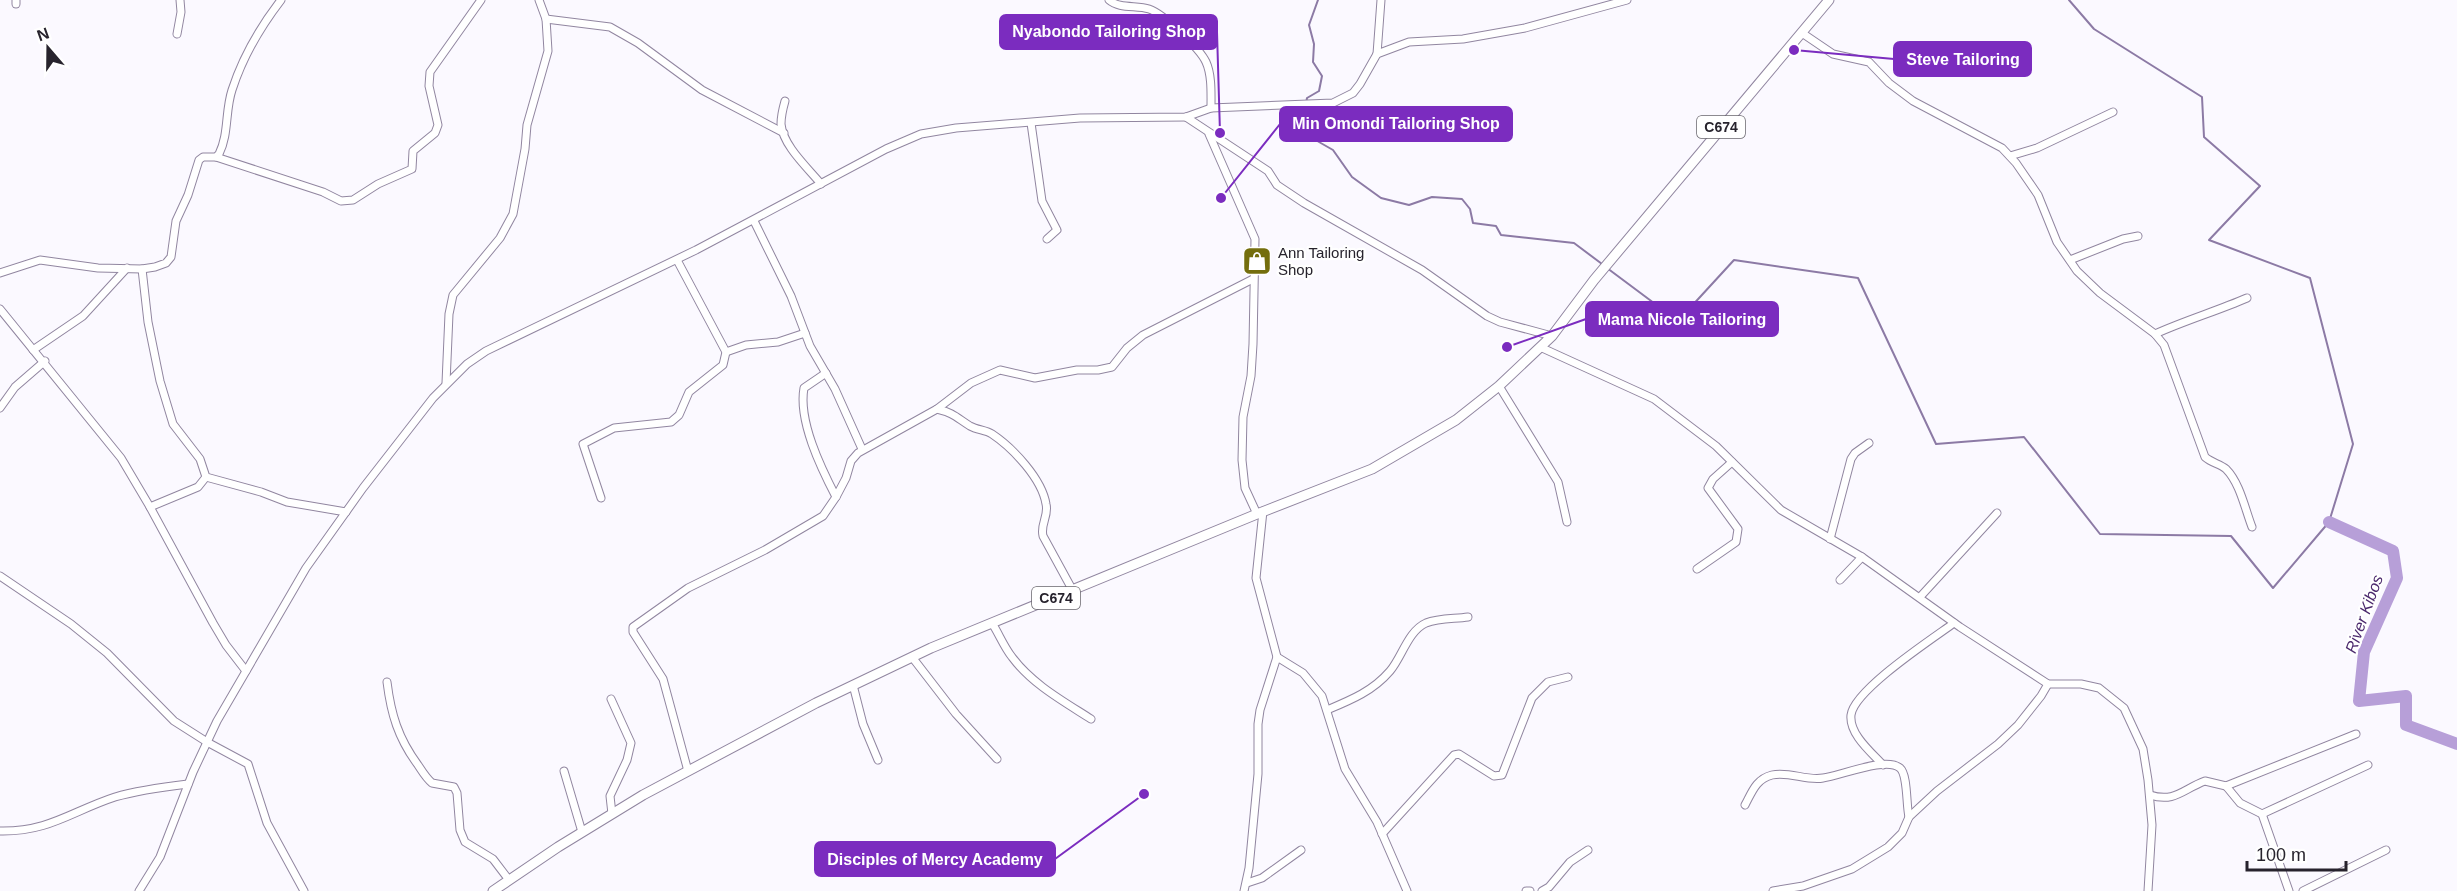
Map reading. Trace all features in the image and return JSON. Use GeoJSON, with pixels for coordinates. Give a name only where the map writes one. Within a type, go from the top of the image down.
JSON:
{"type":"FeatureCollection","features":[{"type":"Feature","properties":{"kind":"main road","name":"C674"},"geometry":{"type":"LineString","coordinates":[[493,891],[612,814],[688,771],[853,685],[992,623],[1074,591],[1260,512],[1371,469],[1456,420],[1499,386],[1545,339],[1829,0]]}},
{"type":"Feature","properties":{"kind":"street"},"geometry":{"type":"LineString","coordinates":[[177,34],[181,12],[180,0]]}},
{"type":"Feature","properties":{"kind":"street"},"geometry":{"type":"LineString","coordinates":[[216,157],[225,137],[231,92],[254,42],[268,17],[282,0]]}},
{"type":"Feature","properties":{"kind":"street"},"geometry":{"type":"LineString","coordinates":[[0,273],[40,260],[98,268],[142,269],[166,263],[171,257],[176,221],[203,157],[216,157],[324,192],[341,201],[353,200],[378,184],[412,169],[413,151],[435,133],[438,125],[429,86],[430,72],[481,0]]}},
{"type":"Feature","properties":{"kind":"street"},"geometry":{"type":"LineString","coordinates":[[446,383],[449,314],[453,295],[500,238],[513,214],[525,150],[527,124],[548,51],[546,19],[539,0]]}},
{"type":"Feature","properties":{"kind":"street"},"geometry":{"type":"LineString","coordinates":[[1109,0],[1120,5],[1150,9],[1180,30],[1206,61],[1211,108]]}},
{"type":"Feature","properties":{"kind":"street"},"geometry":{"type":"LineString","coordinates":[[139,891],[160,857],[207,742],[306,567],[446,383],[467,364],[486,351],[677,260],[886,149],[921,134],[956,128],[1080,118],[1186,117],[1211,108],[1333,103],[1353,93],[1377,54],[1381,0]]}},
{"type":"Feature","properties":{"kind":"street"},"geometry":{"type":"LineString","coordinates":[[1377,54],[1409,42],[1463,39],[1525,28],[1627,0]]}},
{"type":"Feature","properties":{"kind":"street"},"geometry":{"type":"LineString","coordinates":[[546,19],[610,27],[638,43],[702,90],[784,134]]}},
{"type":"Feature","properties":{"kind":"street"},"geometry":{"type":"LineString","coordinates":[[1802,33],[1833,54],[1869,62],[1889,83],[1913,101],[2002,148],[2010,156],[2038,195],[2053,233],[2086,280],[2155,334],[2164,345],[2205,457],[2224,468],[2228,473],[2237,488],[2252,527]]}},
{"type":"Feature","properties":{"kind":"street"},"geometry":{"type":"LineString","coordinates":[[785,101],[781,124],[784,134],[790,146],[821,184]]}},
{"type":"Feature","properties":{"kind":"street"},"geometry":{"type":"LineString","coordinates":[[2010,156],[2037,148],[2113,111]]}},
{"type":"Feature","properties":{"kind":"street"},"geometry":{"type":"LineString","coordinates":[[1186,117],[1268,171],[1277,185],[1304,203],[1422,270],[1486,315],[1545,339],[1654,399],[1716,446],[1781,510],[1862,557],[1954,622],[2048,684],[2081,684],[2100,688],[2124,708],[2143,749],[2152,825],[2148,891]]}},
{"type":"Feature","properties":{"kind":"street"},"geometry":{"type":"LineString","coordinates":[[1031,123],[1042,201],[1057,230],[1047,239]]}},
{"type":"Feature","properties":{"kind":"street"},"geometry":{"type":"LineString","coordinates":[[1209,133],[1253,232],[1256,246],[1251,376],[1243,417],[1242,460],[1245,488],[1260,512],[1256,578],[1277,657],[1260,710],[1258,724],[1258,774],[1246,887]]}},
{"type":"Feature","properties":{"kind":"street"},"geometry":{"type":"LineString","coordinates":[[754,221],[791,296],[804,333],[862,449]]}},
{"type":"Feature","properties":{"kind":"street"},"geometry":{"type":"LineString","coordinates":[[2070,260],[2122,239],[2138,236]]}},
{"type":"Feature","properties":{"kind":"street"},"geometry":{"type":"LineString","coordinates":[[601,498],[583,444],[614,428],[671,422],[679,415],[689,392],[723,365],[726,352],[677,260]]}},
{"type":"Feature","properties":{"kind":"street"},"geometry":{"type":"LineString","coordinates":[[33,350],[83,316],[127,268]]}},
{"type":"Feature","properties":{"kind":"street"},"geometry":{"type":"LineString","coordinates":[[142,269],[148,322],[160,381],[173,424],[200,459],[206,477]]}},
{"type":"Feature","properties":{"kind":"street"},"geometry":{"type":"LineString","coordinates":[[688,771],[663,679],[633,632],[633,627],[688,588],[765,550],[824,516],[846,478],[851,461],[862,449],[937,409],[971,383],[1000,370],[1035,378],[1077,370],[1112,367],[1127,348],[1143,335],[1253,279]]}},
{"type":"Feature","properties":{"kind":"street"},"geometry":{"type":"LineString","coordinates":[[2155,334],[2247,298]]}},
{"type":"Feature","properties":{"kind":"street"},"geometry":{"type":"LineString","coordinates":[[0,309],[33,350],[45,361],[63,389],[103,433],[121,458],[226,645],[246,670]]}},
{"type":"Feature","properties":{"kind":"street"},"geometry":{"type":"LineString","coordinates":[[726,352],[746,345],[778,342],[804,333]]}},
{"type":"Feature","properties":{"kind":"street"},"geometry":{"type":"LineString","coordinates":[[0,408],[15,387],[45,361]]}},
{"type":"Feature","properties":{"kind":"street"},"geometry":{"type":"LineString","coordinates":[[826,373],[804,388],[802,399],[819,465],[836,497]]}},
{"type":"Feature","properties":{"kind":"street"},"geometry":{"type":"LineString","coordinates":[[1499,386],[1558,482],[1567,522]]}},
{"type":"Feature","properties":{"kind":"street"},"geometry":{"type":"LineString","coordinates":[[937,409],[953,413],[970,426],[991,434],[1022,460],[1047,505],[1042,536],[1074,591]]}},
{"type":"Feature","properties":{"kind":"street"},"geometry":{"type":"LineString","coordinates":[[1830,539],[1851,459],[1859,449],[1869,443]]}},
{"type":"Feature","properties":{"kind":"street"},"geometry":{"type":"LineString","coordinates":[[1697,569],[1737,542],[1738,529],[1708,488],[1713,479],[1732,462]]}},
{"type":"Feature","properties":{"kind":"street"},"geometry":{"type":"LineString","coordinates":[[206,477],[261,492],[287,502],[346,512]]}},
{"type":"Feature","properties":{"kind":"street"},"geometry":{"type":"LineString","coordinates":[[150,507],[198,487],[206,477]]}},
{"type":"Feature","properties":{"kind":"street"},"geometry":{"type":"LineString","coordinates":[[1920,597],[1997,513]]}},
{"type":"Feature","properties":{"kind":"street"},"geometry":{"type":"LineString","coordinates":[[1840,580],[1862,557]]}},
{"type":"Feature","properties":{"kind":"street"},"geometry":{"type":"LineString","coordinates":[[0,576],[71,624],[107,654],[174,721],[207,742],[243,760],[251,768],[267,823],[304,891]]}},
{"type":"Feature","properties":{"kind":"street"},"geometry":{"type":"LineString","coordinates":[[1327,710],[1356,697],[1377,684],[1392,669],[1415,633],[1423,625],[1438,620],[1468,617]]}},
{"type":"Feature","properties":{"kind":"street"},"geometry":{"type":"LineString","coordinates":[[1882,765],[1853,728],[1851,715],[1857,700],[1869,687],[1954,622]]}},
{"type":"Feature","properties":{"kind":"street"},"geometry":{"type":"LineString","coordinates":[[992,623],[1012,657],[1034,680],[1052,695],[1090,719]]}},
{"type":"Feature","properties":{"kind":"street"},"geometry":{"type":"LineString","coordinates":[[912,657],[956,714],[997,759]]}},
{"type":"Feature","properties":{"kind":"street"},"geometry":{"type":"LineString","coordinates":[[1277,657],[1303,673],[1322,696],[1345,769],[1372,812],[1407,891]]}},
{"type":"Feature","properties":{"kind":"street"},"geometry":{"type":"LineString","coordinates":[[1382,834],[1454,755],[1459,754],[1494,776],[1502,775],[1532,698],[1548,682],[1568,677]]}},
{"type":"Feature","properties":{"kind":"street"},"geometry":{"type":"LineString","coordinates":[[387,682],[392,717],[407,750],[432,783],[454,787],[457,793],[460,830],[465,842],[493,859],[508,880]]}},
{"type":"Feature","properties":{"kind":"street"},"geometry":{"type":"LineString","coordinates":[[1773,891],[1805,888],[1852,869],[1888,847],[1902,833],[1909,817],[1936,791],[2010,733],[2041,696],[2048,684]]}},
{"type":"Feature","properties":{"kind":"street"},"geometry":{"type":"LineString","coordinates":[[853,685],[862,724],[878,760]]}},
{"type":"Feature","properties":{"kind":"street"},"geometry":{"type":"LineString","coordinates":[[611,699],[631,743],[627,760],[610,796],[612,814]]}},
{"type":"Feature","properties":{"kind":"street"},"geometry":{"type":"LineString","coordinates":[[2150,795],[2160,798],[2174,797],[2205,781],[2226,786],[2356,735]]}},
{"type":"Feature","properties":{"kind":"street"},"geometry":{"type":"LineString","coordinates":[[1745,805],[1752,789],[1772,775],[1822,779],[1861,768],[1882,765],[1897,766],[1904,773],[1905,800],[1909,817]]}},
{"type":"Feature","properties":{"kind":"street"},"geometry":{"type":"LineString","coordinates":[[2262,814],[2368,765]]}},
{"type":"Feature","properties":{"kind":"street"},"geometry":{"type":"LineString","coordinates":[[564,771],[582,832]]}},
{"type":"Feature","properties":{"kind":"street"},"geometry":{"type":"LineString","coordinates":[[0,831],[48,826],[112,798],[153,788],[188,784]]}},
{"type":"Feature","properties":{"kind":"street"},"geometry":{"type":"LineString","coordinates":[[2226,786],[2240,803],[2262,814],[2289,891]]}},
{"type":"Feature","properties":{"kind":"street"},"geometry":{"type":"LineString","coordinates":[[1246,887],[1301,850]]}},
{"type":"Feature","properties":{"kind":"street"},"geometry":{"type":"LineString","coordinates":[[1542,891],[1549,887],[1570,862],[1588,850]]}},
{"type":"Feature","properties":{"kind":"street"},"geometry":{"type":"LineString","coordinates":[[2302,891],[2386,850]]}},
{"type":"Feature","properties":{"kind":"waterway"},"geometry":{"type":"LineString","coordinates":[[1318,0],[1309,25],[1314,44],[1313,62],[1322,76],[1319,91],[1307,98],[1303,119],[1312,138],[1333,150],[1352,177],[1381,198],[1409,205],[1432,197],[1462,199],[1470,209],[1473,223],[1496,226],[1501,235],[1574,243],[1602,264]]}},
{"type":"Feature","properties":{"kind":"waterway"},"geometry":{"type":"LineString","coordinates":[[1607,268],[1678,321],[1734,260],[1858,278],[1936,444],[2024,437],[2100,534],[2231,536],[2273,588],[2329,522],[2353,444],[2310,278],[2209,240],[2260,186],[2204,137],[2202,97],[2094,29],[2069,0]]}},
{"type":"Feature","properties":{"kind":"waterway","name":"River Kibos"},"geometry":{"type":"LineString","coordinates":[[2329,522],[2393,551],[2397,578],[2364,652],[2359,701],[2406,696],[2406,725],[2457,744]]}},
{"type":"Feature","properties":{"kind":"place","name":"Steve Tailoring"},"geometry":{"type":"Point","coordinates":[1794,50]}},
{"type":"Feature","properties":{"kind":"place","name":"Nyabondo Tailoring Shop"},"geometry":{"type":"Point","coordinates":[1220,133]}},
{"type":"Feature","properties":{"kind":"place","name":"Min Omondi Tailoring Shop"},"geometry":{"type":"Point","coordinates":[1221,198]}},
{"type":"Feature","properties":{"kind":"place","name":"Ann Tailoring Shop"},"geometry":{"type":"Point","coordinates":[1257,261]}},
{"type":"Feature","properties":{"kind":"place","name":"Mama Nicole Tailoring"},"geometry":{"type":"Point","coordinates":[1507,347]}},
{"type":"Feature","properties":{"kind":"place","name":"Disciples of Mercy Academy"},"geometry":{"type":"Point","coordinates":[1144,794]}}]}
